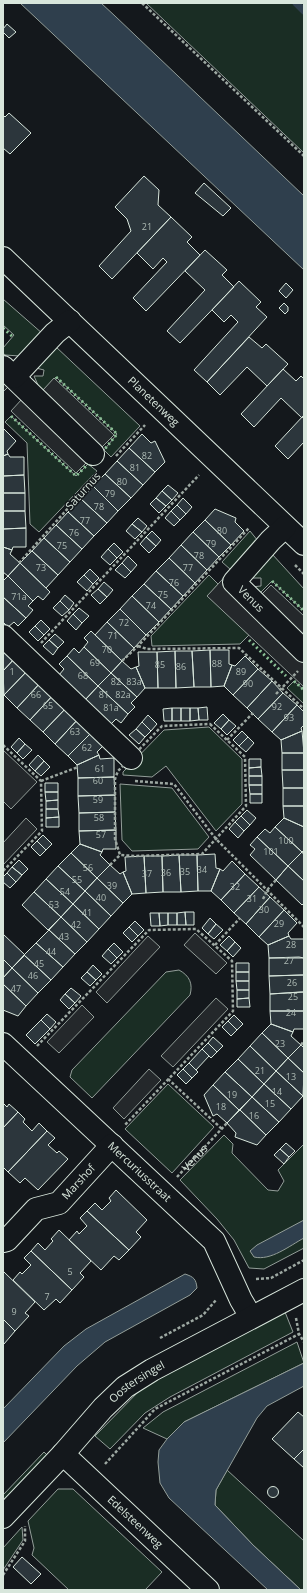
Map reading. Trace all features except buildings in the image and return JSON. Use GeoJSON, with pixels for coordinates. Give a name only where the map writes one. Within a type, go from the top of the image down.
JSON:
{"type":"FeatureCollection","features":[{"type":"Feature","properties":{"kind":"street","name":"Planetenweg"},"geometry":{"type":"LineString","coordinates":[[3,258],[70,320],[304,544]]}},
{"type":"Feature","properties":{"kind":"street","name":"Saturnus"},"geometry":{"type":"LineString","coordinates":[[70,320],[8,372],[101,462]]}},
{"type":"Feature","properties":{"kind":"street","name":"Venus"},"geometry":{"type":"LineString","coordinates":[[285,527],[270,540],[234,582],[302,660]]}},
{"type":"Feature","properties":{"kind":"street"},"geometry":{"type":"LineString","coordinates":[[3,636],[131,758]]}},
{"type":"Feature","properties":{"kind":"street","name":"Mercuriusstraat"},"geometry":{"type":"LineString","coordinates":[[3,1044],[214,1241],[240,1300],[251,1317]]}},
{"type":"Feature","properties":{"kind":"street","name":"Marshof"},"geometry":{"type":"LineString","coordinates":[[3,1241],[7,1240],[36,1209],[59,1203],[112,1145]]}},
{"type":"Feature","properties":{"kind":"street","name":"Oostersingel"},"geometry":{"type":"LineString","coordinates":[[3,1517],[63,1454],[102,1408],[125,1387],[152,1370],[304,1290]]}},
{"type":"Feature","properties":{"kind":"street","name":"Edelsteenweg"},"geometry":{"type":"LineString","coordinates":[[63,1454],[208,1590]]}},
{"type":"Feature","properties":{"kind":"path"},"geometry":{"type":"LineString","coordinates":[[142,3],[304,156]]}},
{"type":"Feature","properties":{"kind":"path","name":"Saturnus"},"geometry":{"type":"LineString","coordinates":[[19,563],[101,462],[149,422]]}},
{"type":"Feature","properties":{"kind":"path"},"geometry":{"type":"LineString","coordinates":[[27,658],[202,472]]}},
{"type":"Feature","properties":{"kind":"path"},"geometry":{"type":"LineString","coordinates":[[122,661],[138,646],[250,527]]}},
{"type":"Feature","properties":{"kind":"path"},"geometry":{"type":"LineString","coordinates":[[138,646],[147,650],[240,648],[304,709]]}},
{"type":"Feature","properties":{"kind":"path"},"geometry":{"type":"LineString","coordinates":[[276,694],[302,660]]}},
{"type":"Feature","properties":{"kind":"path"},"geometry":{"type":"LineString","coordinates":[[227,740],[253,713]]}},
{"type":"Feature","properties":{"kind":"path"},"geometry":{"type":"LineString","coordinates":[[110,865],[120,855],[202,854],[246,806],[245,757],[210,724],[162,726],[118,771],[115,779],[115,839],[120,855]]}},
{"type":"Feature","properties":{"kind":"path"},"geometry":{"type":"LineString","coordinates":[[3,745],[41,781],[42,831],[3,872]]}},
{"type":"Feature","properties":{"kind":"path"},"geometry":{"type":"LineString","coordinates":[[41,781],[78,767]]}},
{"type":"Feature","properties":{"kind":"path"},"geometry":{"type":"LineString","coordinates":[[115,779],[122,780]]}},
{"type":"Feature","properties":{"kind":"path"},"geometry":{"type":"LineString","coordinates":[[130,780],[174,784],[216,839],[268,889],[304,927]]}},
{"type":"Feature","properties":{"kind":"path"},"geometry":{"type":"LineString","coordinates":[[263,899],[268,889],[276,880]]}},
{"type":"Feature","properties":{"kind":"path"},"geometry":{"type":"LineString","coordinates":[[215,945],[240,918]]}},
{"type":"Feature","properties":{"kind":"path"},"geometry":{"type":"LineString","coordinates":[[22,1062],[149,930],[196,929],[215,945],[232,961],[233,1011],[119,1130],[112,1145]]}},
{"type":"Feature","properties":{"kind":"path"},"geometry":{"type":"LineString","coordinates":[[301,1045],[304,1042]]}},
{"type":"Feature","properties":{"kind":"path"},"geometry":{"type":"LineString","coordinates":[[168,1079],[222,1129]]}},
{"type":"Feature","properties":{"kind":"path","name":"Venus"},"geometry":{"type":"LineString","coordinates":[[162,1192],[227,1123]]}},
{"type":"Feature","properties":{"kind":"path"},"geometry":{"type":"LineString","coordinates":[[234,1284],[250,1279],[271,1278],[304,1260]]}},
{"type":"Feature","properties":{"kind":"path"},"geometry":{"type":"LineString","coordinates":[[296,1315],[299,1334],[304,1342]]}},
{"type":"Feature","properties":{"kind":"path"},"geometry":{"type":"LineString","coordinates":[[91,1479],[155,1409],[299,1334]]}},
{"type":"Feature","properties":{"kind":"path"},"geometry":{"type":"LineString","coordinates":[[3,1575],[25,1541],[25,1519]]}},
{"type":"Feature","properties":{"kind":"green space"},"geometry":{"type":"Polygon","coordinates":[[[146,3],[304,3],[304,153],[146,3]]]}},
{"type":"Feature","properties":{"kind":"green space"},"geometry":{"type":"Polygon","coordinates":[[[3,299],[43,334],[20,356],[5,355],[3,353],[3,348],[14,335],[3,325],[3,299]]]}},
{"type":"Feature","properties":{"kind":"green space"},"geometry":{"type":"Polygon","coordinates":[[[55,346],[140,426],[111,457],[104,450],[117,434],[56,377],[43,390],[38,385],[34,376],[43,376],[44,370],[36,368],[55,346]]]}},
{"type":"Feature","properties":{"kind":"green space"},"geometry":{"type":"Polygon","coordinates":[[[11,416],[76,476],[88,464],[97,471],[39,532],[30,524],[27,443],[5,422],[11,416]]]}},
{"type":"Feature","properties":{"kind":"green space"},"geometry":{"type":"Polygon","coordinates":[[[250,531],[258,541],[231,570],[222,562],[250,531]]]}},
{"type":"Feature","properties":{"kind":"green space"},"geometry":{"type":"Polygon","coordinates":[[[272,554],[304,589],[304,611],[272,581],[259,594],[251,587],[261,586],[261,578],[253,578],[255,573],[272,554]]]}},
{"type":"Feature","properties":{"kind":"green space"},"geometry":{"type":"Polygon","coordinates":[[[209,575],[218,584],[208,596],[249,635],[240,644],[152,646],[151,636],[209,575]]]}},
{"type":"Feature","properties":{"kind":"green space"},"geometry":{"type":"Polygon","coordinates":[[[294,681],[304,690],[304,704],[287,688],[294,681]]]}},
{"type":"Feature","properties":{"kind":"green space"},"geometry":{"type":"Polygon","coordinates":[[[209,727],[242,759],[242,804],[216,831],[166,766],[152,777],[123,775],[123,772],[164,730],[209,727]]]}},
{"type":"Feature","properties":{"kind":"green space"},"geometry":{"type":"Polygon","coordinates":[[[120,784],[172,788],[209,837],[198,849],[132,851],[122,840],[120,784]]]}},
{"type":"Feature","properties":{"kind":"green space"},"geometry":{"type":"Polygon","coordinates":[[[179,970],[186,975],[190,981],[190,995],[92,1098],[70,1077],[72,1070],[166,972],[179,970]]]}},
{"type":"Feature","properties":{"kind":"green space"},"geometry":{"type":"Polygon","coordinates":[[[168,1084],[214,1127],[172,1173],[125,1129],[168,1084]]]}},
{"type":"Feature","properties":{"kind":"green space"},"geometry":{"type":"Polygon","coordinates":[[[224,1135],[233,1144],[232,1153],[268,1190],[278,1191],[284,1181],[278,1170],[304,1144],[304,1248],[264,1269],[249,1268],[234,1240],[217,1219],[180,1180],[224,1135]]]}},
{"type":"Feature","properties":{"kind":"green space"},"geometry":{"type":"Polygon","coordinates":[[[285,1312],[293,1332],[170,1397],[145,1413],[110,1449],[95,1436],[143,1387],[285,1312]]]}},
{"type":"Feature","properties":{"kind":"green space"},"geometry":{"type":"Polygon","coordinates":[[[297,1342],[304,1363],[184,1422],[167,1439],[143,1428],[163,1412],[297,1342]]]}},
{"type":"Feature","properties":{"kind":"green space"},"geometry":{"type":"Polygon","coordinates":[[[44,1452],[47,1455],[3,1502],[3,1495],[44,1452]]]}},
{"type":"Feature","properties":{"kind":"green space"},"geometry":{"type":"Polygon","coordinates":[[[227,1470],[304,1541],[304,1590],[301,1590],[253,1545],[215,1505],[216,1490],[227,1470]]]}},
{"type":"Feature","properties":{"kind":"green space"},"geometry":{"type":"Polygon","coordinates":[[[58,1489],[73,1489],[162,1572],[145,1590],[69,1590],[32,1555],[34,1548],[28,1521],[58,1489]]]}},
{"type":"Feature","properties":{"kind":"green space"},"geometry":{"type":"Polygon","coordinates":[[[22,1527],[23,1540],[3,1570],[3,1548],[22,1527]]]}},
{"type":"Feature","properties":{"kind":"shaded area"},"geometry":{"type":"Polygon","coordinates":[[[3,353],[43,390],[54,378],[114,435],[76,473],[11,411],[22,399],[9,386],[3,392],[3,353]]]}},
{"type":"Feature","properties":{"kind":"shaded area"},"geometry":{"type":"Polygon","coordinates":[[[232,569],[260,596],[271,585],[304,616],[304,687],[207,596],[232,569]]]}},
{"type":"Feature","properties":{"kind":"shaded area"},"geometry":{"type":"Polygon","coordinates":[[[3,750],[37,782],[11,809],[3,801],[3,750]]]}},
{"type":"Feature","properties":{"kind":"shaded area"},"geometry":{"type":"Polygon","coordinates":[[[26,818],[37,829],[3,865],[3,843],[26,818]]]}},
{"type":"Feature","properties":{"kind":"shaded area"},"geometry":{"type":"Polygon","coordinates":[[[195,933],[227,963],[216,974],[184,945],[195,933]]]}},
{"type":"Feature","properties":{"kind":"shaded area"},"geometry":{"type":"Polygon","coordinates":[[[148,936],[160,947],[107,1003],[96,992],[148,936]]]}},
{"type":"Feature","properties":{"kind":"shaded area"},"geometry":{"type":"Polygon","coordinates":[[[216,998],[228,1009],[173,1067],[161,1056],[216,998]]]}},
{"type":"Feature","properties":{"kind":"shaded area"},"geometry":{"type":"Polygon","coordinates":[[[82,1005],[94,1017],[59,1053],[47,1042],[82,1005]]]}},
{"type":"Feature","properties":{"kind":"shaded area"},"geometry":{"type":"Polygon","coordinates":[[[149,1069],[161,1080],[124,1119],[113,1108],[149,1069]]]}},
{"type":"Feature","properties":{"kind":"water"},"geometry":{"type":"Polygon","coordinates":[[[20,3],[101,3],[115,16],[304,196],[304,270],[20,3]]]}},
{"type":"Feature","properties":{"kind":"water"},"geometry":{"type":"Polygon","coordinates":[[[304,1220],[304,1238],[286,1249],[273,1255],[260,1258],[254,1257],[250,1251],[257,1245],[304,1220]]]}},
{"type":"Feature","properties":{"kind":"water"},"geometry":{"type":"Polygon","coordinates":[[[185,1274],[191,1276],[197,1285],[197,1288],[190,1295],[105,1342],[77,1366],[3,1443],[3,1409],[64,1346],[86,1329],[185,1274]]]}},
{"type":"Feature","properties":{"kind":"water"},"geometry":{"type":"Polygon","coordinates":[[[304,1363],[304,1386],[267,1406],[257,1418],[216,1490],[215,1505],[253,1545],[301,1590],[268,1590],[169,1498],[160,1483],[158,1462],[159,1450],[167,1439],[184,1422],[304,1363]]]}},
{"type":"Feature","properties":{"kind":"waterway"},"geometry":{"type":"LineString","coordinates":[[296,3],[304,11]]}},
{"type":"Feature","properties":{"kind":"hedge"},"geometry":{"type":"LineString","coordinates":[[3,328],[13,337]]}},
{"type":"Feature","properties":{"kind":"hedge"},"geometry":{"type":"LineString","coordinates":[[56,377],[117,434],[104,450]]}},
{"type":"Feature","properties":{"kind":"hedge"},"geometry":{"type":"LineString","coordinates":[[11,416],[76,476],[88,464]]}},
{"type":"Feature","properties":{"kind":"hedge"},"geometry":{"type":"LineString","coordinates":[[272,581],[304,611]]}},
{"type":"Feature","properties":{"kind":"hedge"},"geometry":{"type":"LineString","coordinates":[[249,640],[286,676]]}},
{"type":"Feature","properties":{"kind":"hedge"},"geometry":{"type":"LineString","coordinates":[[294,681],[304,690]]}}]}
